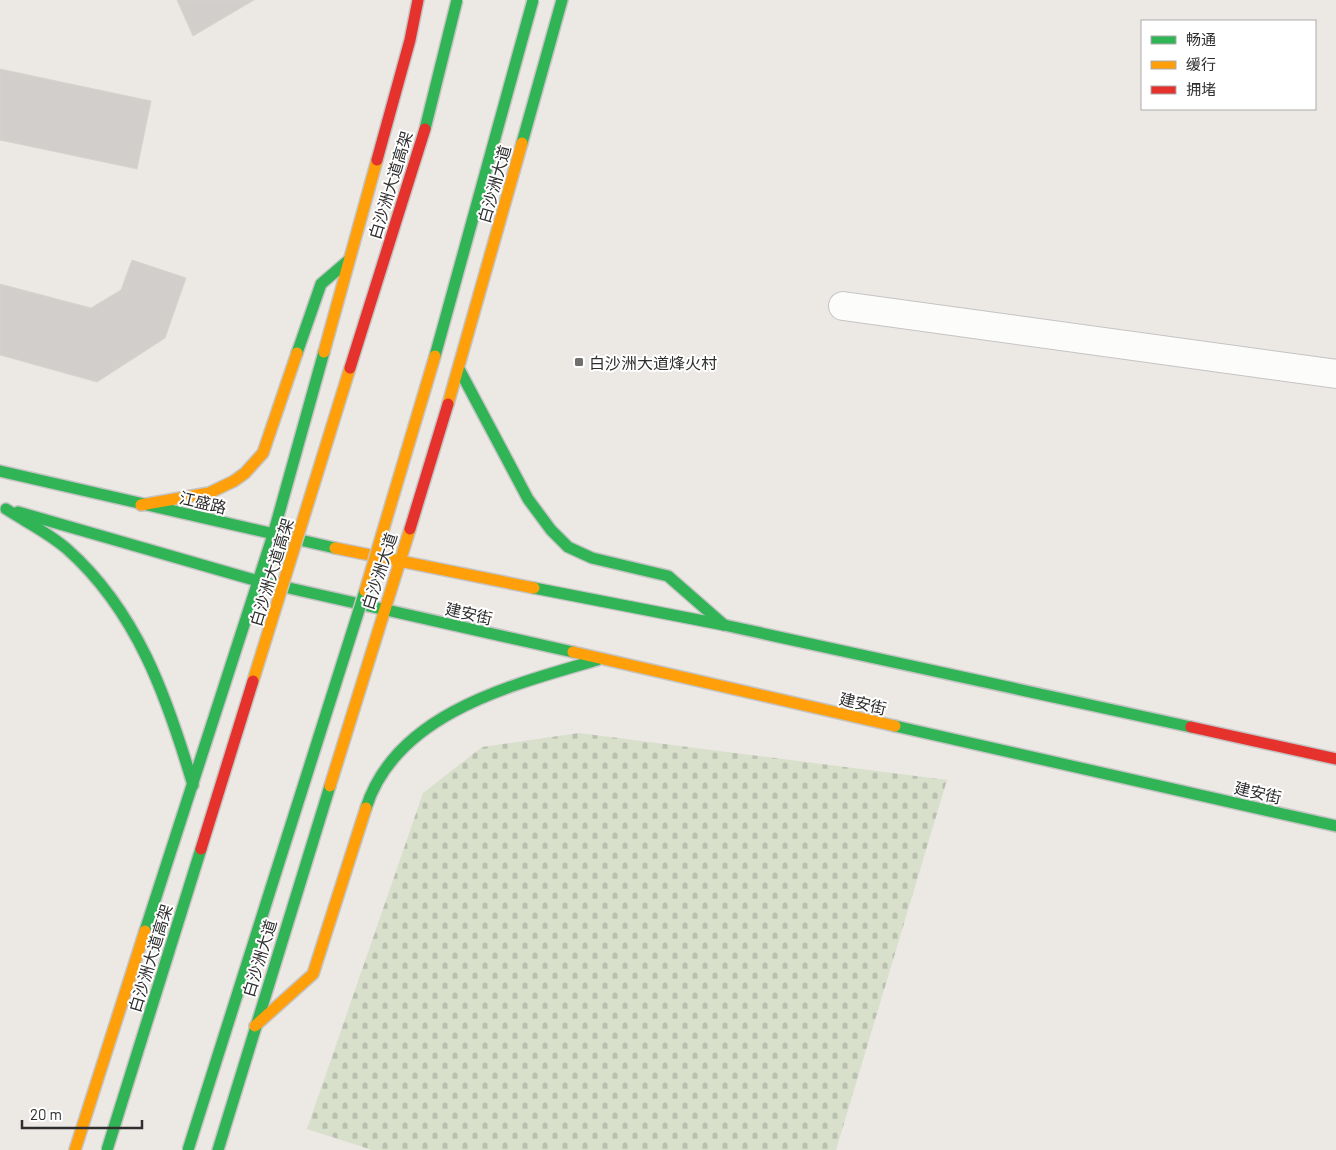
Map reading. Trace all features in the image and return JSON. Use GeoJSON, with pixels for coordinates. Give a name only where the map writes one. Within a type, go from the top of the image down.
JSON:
{"type":"FeatureCollection","features":[{"type":"Feature","properties":{"kind":"main road"},"geometry":{"type":"LineString","coordinates":[[75,1150],[273,535],[410,40],[418,0]]}},
{"type":"Feature","properties":{"kind":"main road","name":"白沙洲大道高架"},"geometry":{"type":"LineString","coordinates":[[107,1150],[424,131],[456,0]]}},
{"type":"Feature","properties":{"kind":"main road"},"geometry":{"type":"LineString","coordinates":[[188,1150],[369,581],[494,153],[533,0]]}},
{"type":"Feature","properties":{"kind":"main road","name":"白沙洲大道"},"geometry":{"type":"LineString","coordinates":[[218,1150],[254,1027],[459,369],[562,0]]}},
{"type":"Feature","properties":{"kind":"main road"},"geometry":{"type":"LineString","coordinates":[[141,505],[194,497],[224,486],[244,474],[263,453],[322,284],[349,260]]}},
{"type":"Feature","properties":{"kind":"main road"},"geometry":{"type":"LineString","coordinates":[[459,369],[528,499],[551,530],[568,547],[592,558],[668,576],[724,625]]}},
{"type":"Feature","properties":{"kind":"main road","name":"江盛路"},"geometry":{"type":"LineString","coordinates":[[0,471],[141,505],[400,562]]}},
{"type":"Feature","properties":{"kind":"main road"},"geometry":{"type":"LineString","coordinates":[[3,508],[258,581],[384,610]]}},
{"type":"Feature","properties":{"kind":"main road"},"geometry":{"type":"LineString","coordinates":[[3,508],[65,548],[101,581],[130,622],[153,665],[174,721],[193,785]]}},
{"type":"Feature","properties":{"kind":"main road"},"geometry":{"type":"LineString","coordinates":[[400,562],[724,625],[1336,759]]}},
{"type":"Feature","properties":{"kind":"main road","name":"建安街"},"geometry":{"type":"LineString","coordinates":[[384,610],[597,660],[1336,826]]}},
{"type":"Feature","properties":{"kind":"main road"},"geometry":{"type":"LineString","coordinates":[[254,1027],[313,974],[372,789],[387,764],[406,745],[437,723],[472,704],[510,686],[597,660]]}},
{"type":"Feature","properties":{"kind":"street"},"geometry":{"type":"LineString","coordinates":[[843,306],[1336,374]]}},
{"type":"Feature","properties":{"kind":"green space"},"geometry":{"type":"Polygon","coordinates":[[[579,733],[947,780],[836,1150],[372,1150],[307,1129],[423,793],[482,747],[579,733]]]}},
{"type":"Feature","properties":{"kind":"building"},"geometry":{"type":"Polygon","coordinates":[[[177,0],[254,0],[193,36],[177,0]]]}},
{"type":"Feature","properties":{"kind":"building"},"geometry":{"type":"Polygon","coordinates":[[[0,69],[151,101],[137,169],[0,140],[0,69]]]}},
{"type":"Feature","properties":{"kind":"building"},"geometry":{"type":"Polygon","coordinates":[[[132,260],[186,278],[165,338],[97,382],[0,355],[0,284],[91,308],[121,290],[132,260]]]}},
{"type":"Feature","properties":{"kind":"traffic: fast"},"geometry":{"type":"LineString","coordinates":[[425,129],[457,0]]}},
{"type":"Feature","properties":{"kind":"traffic: fast"},"geometry":{"type":"LineString","coordinates":[[435,356],[533,0]]}},
{"type":"Feature","properties":{"kind":"traffic: fast"},"geometry":{"type":"LineString","coordinates":[[522,143],[562,0]]}},
{"type":"Feature","properties":{"kind":"traffic: fast"},"geometry":{"type":"LineString","coordinates":[[297,353],[321,284],[349,260]]}},
{"type":"Feature","properties":{"kind":"traffic: fast"},"geometry":{"type":"LineString","coordinates":[[145,931],[273,535],[324,352]]}},
{"type":"Feature","properties":{"kind":"traffic: fast"},"geometry":{"type":"LineString","coordinates":[[459,369],[528,499],[551,530],[568,547],[592,558],[668,576],[724,625]]}},
{"type":"Feature","properties":{"kind":"traffic: fast"},"geometry":{"type":"LineString","coordinates":[[0,471],[335,548]]}},
{"type":"Feature","properties":{"kind":"traffic: fast"},"geometry":{"type":"LineString","coordinates":[[6,509],[60,543],[91,573],[113,600],[131,628],[160,688],[193,785]]}},
{"type":"Feature","properties":{"kind":"traffic: fast"},"geometry":{"type":"LineString","coordinates":[[18,512],[258,581],[573,652]]}},
{"type":"Feature","properties":{"kind":"traffic: fast"},"geometry":{"type":"LineString","coordinates":[[534,588],[724,625],[1191,727]]}},
{"type":"Feature","properties":{"kind":"traffic: fast"},"geometry":{"type":"LineString","coordinates":[[188,1150],[365,591]]}},
{"type":"Feature","properties":{"kind":"traffic: fast"},"geometry":{"type":"LineString","coordinates":[[366,808],[381,775],[403,748],[430,726],[461,708],[494,693],[529,680],[597,660]]}},
{"type":"Feature","properties":{"kind":"traffic: fast"},"geometry":{"type":"LineString","coordinates":[[895,726],[1336,826]]}},
{"type":"Feature","properties":{"kind":"traffic: fast"},"geometry":{"type":"LineString","coordinates":[[218,1150],[330,786]]}},
{"type":"Feature","properties":{"kind":"traffic: fast"},"geometry":{"type":"LineString","coordinates":[[107,1150],[201,849]]}},
{"type":"Feature","properties":{"kind":"traffic: slow"},"geometry":{"type":"LineString","coordinates":[[448,404],[522,143]]}},
{"type":"Feature","properties":{"kind":"traffic: slow"},"geometry":{"type":"LineString","coordinates":[[324,352],[377,160]]}},
{"type":"Feature","properties":{"kind":"traffic: slow"},"geometry":{"type":"LineString","coordinates":[[141,505],[209,493],[234,481],[245,473],[263,453],[297,353]]}},
{"type":"Feature","properties":{"kind":"traffic: slow"},"geometry":{"type":"LineString","coordinates":[[365,591],[435,356]]}},
{"type":"Feature","properties":{"kind":"traffic: slow"},"geometry":{"type":"LineString","coordinates":[[253,681],[350,368]]}},
{"type":"Feature","properties":{"kind":"traffic: slow"},"geometry":{"type":"LineString","coordinates":[[330,786],[410,529]]}},
{"type":"Feature","properties":{"kind":"traffic: slow"},"geometry":{"type":"LineString","coordinates":[[335,548],[534,588]]}},
{"type":"Feature","properties":{"kind":"traffic: slow"},"geometry":{"type":"LineString","coordinates":[[573,652],[895,726]]}},
{"type":"Feature","properties":{"kind":"traffic: slow"},"geometry":{"type":"LineString","coordinates":[[255,1026],[313,974],[366,808]]}},
{"type":"Feature","properties":{"kind":"traffic: slow"},"geometry":{"type":"LineString","coordinates":[[75,1150],[145,931]]}},
{"type":"Feature","properties":{"kind":"traffic: jam"},"geometry":{"type":"LineString","coordinates":[[377,160],[410,40],[418,0]]}},
{"type":"Feature","properties":{"kind":"traffic: jam"},"geometry":{"type":"LineString","coordinates":[[350,368],[425,129]]}},
{"type":"Feature","properties":{"kind":"traffic: jam"},"geometry":{"type":"LineString","coordinates":[[410,529],[448,404]]}},
{"type":"Feature","properties":{"kind":"traffic: jam"},"geometry":{"type":"LineString","coordinates":[[201,849],[253,681]]}},
{"type":"Feature","properties":{"kind":"traffic: jam"},"geometry":{"type":"LineString","coordinates":[[1191,727],[1336,759]]}},
{"type":"Feature","properties":{"kind":"place","name":"白沙洲大道烽火村"},"geometry":{"type":"Point","coordinates":[579,362]}}]}
